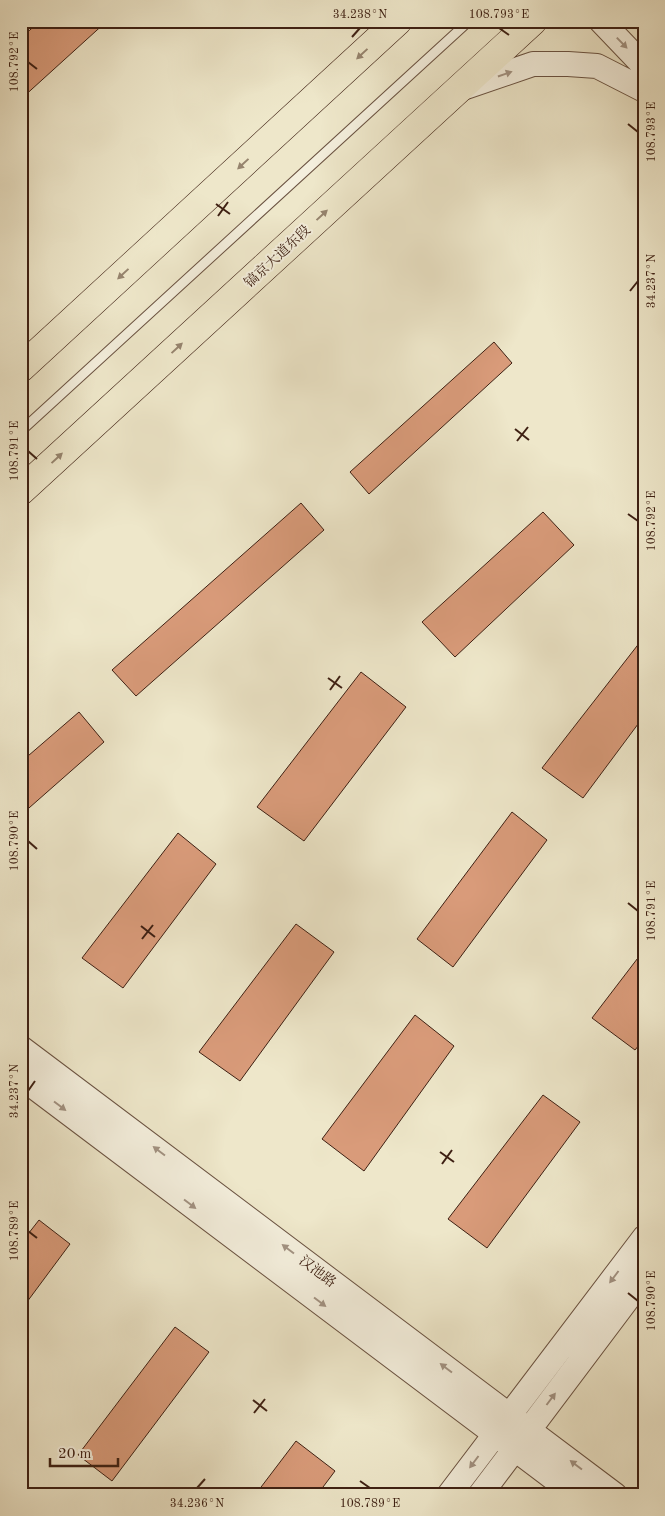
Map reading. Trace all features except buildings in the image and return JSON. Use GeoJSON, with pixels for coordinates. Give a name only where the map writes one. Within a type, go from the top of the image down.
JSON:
{"type":"FeatureCollection","features":[{"type":"Feature","properties":{"kind":"main road"},"geometry":{"type":"LineString","coordinates":[[21,368],[398,21]]}},
{"type":"Feature","properties":{"kind":"main road","name":"镐京大道东段"},"geometry":{"type":"LineString","coordinates":[[21,491],[533,21]]}},
{"type":"Feature","properties":{"kind":"street"},"geometry":{"type":"LineString","coordinates":[[601,21],[644,66]]}},
{"type":"Feature","properties":{"kind":"street"},"geometry":{"type":"LineString","coordinates":[[459,90],[532,64],[597,66],[644,90]]}},
{"type":"Feature","properties":{"kind":"street","name":"汉池路"},"geometry":{"type":"LineString","coordinates":[[21,1048],[615,1495]]}},
{"type":"Feature","properties":{"kind":"street","name":"汉池路"},"geometry":{"type":"LineString","coordinates":[[21,1077],[576,1495]]}},
{"type":"Feature","properties":{"kind":"street"},"geometry":{"type":"LineString","coordinates":[[449,1495],[644,1238]]}},
{"type":"Feature","properties":{"kind":"street"},"geometry":{"type":"LineString","coordinates":[[480,1495],[644,1277]]}},
{"type":"Feature","properties":{"kind":"lane"},"geometry":{"type":"LineString","coordinates":[[21,431],[469,21]]}}]}
